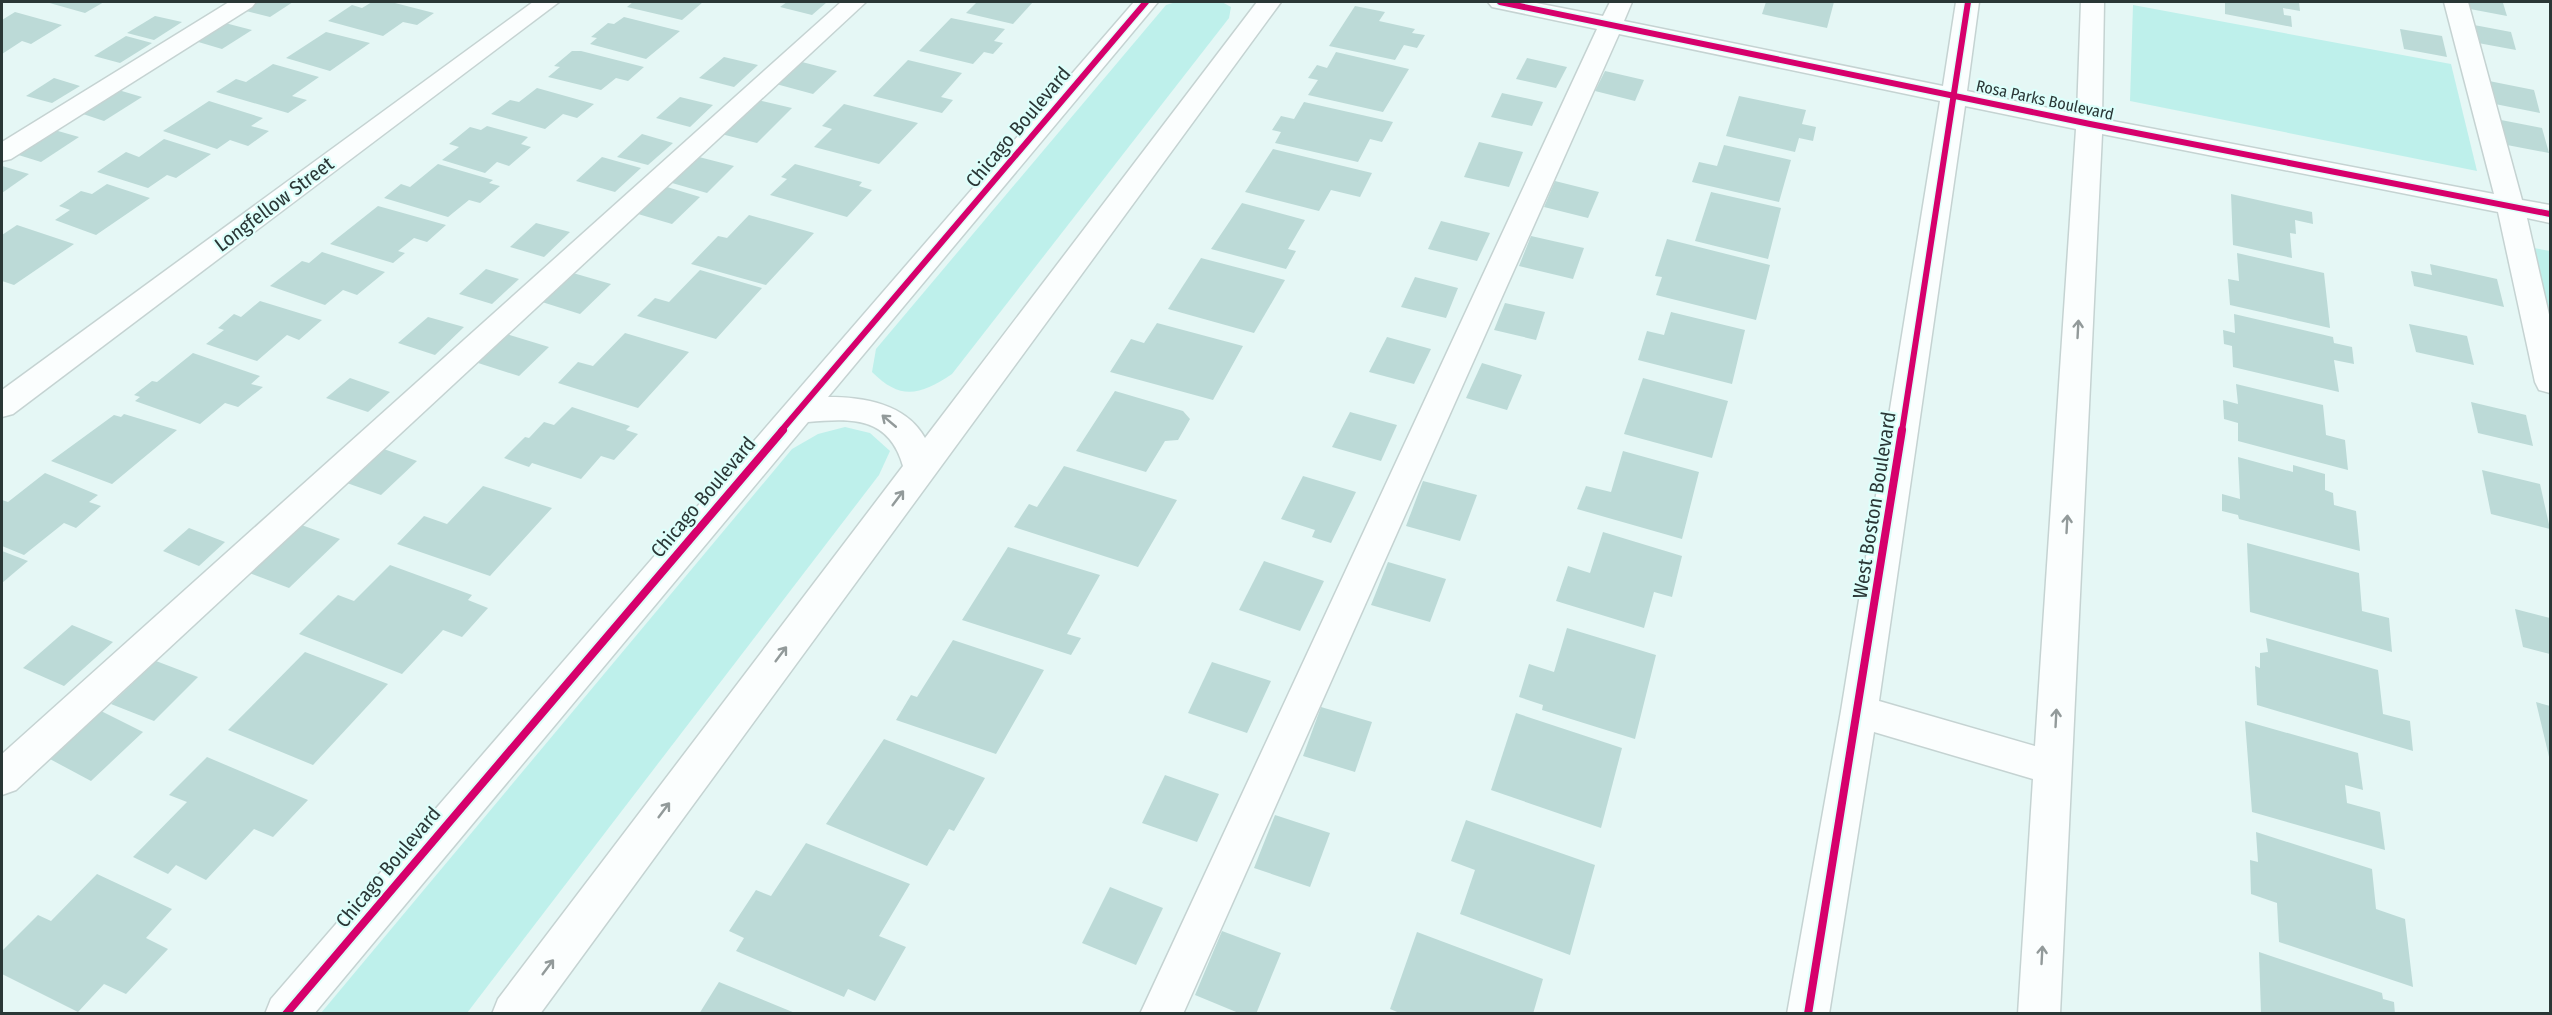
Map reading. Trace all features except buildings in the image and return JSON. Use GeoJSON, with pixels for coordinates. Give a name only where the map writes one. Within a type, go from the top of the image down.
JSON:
{"type":"FeatureCollection","features":[{"type":"Feature","properties":{"kind":"street"},"geometry":{"type":"LineString","coordinates":[[2,153],[244,2]]}},
{"type":"Feature","properties":{"kind":"street","name":"Longfellow Street"},"geometry":{"type":"LineString","coordinates":[[2,406],[547,2]]}},
{"type":"Feature","properties":{"kind":"street"},"geometry":{"type":"LineString","coordinates":[[2,778],[854,2]]}},
{"type":"Feature","properties":{"kind":"street","name":"Chicago Boulevard"},"geometry":{"type":"LineString","coordinates":[[286,1014],[1146,2]]}},
{"type":"Feature","properties":{"kind":"street","name":"Rosa Parks Boulevard"},"geometry":{"type":"LineString","coordinates":[[1500,2],[1616,13],[1954,95],[2090,124],[2550,214]]}},
{"type":"Feature","properties":{"kind":"street","name":"West Boston Boulevard"},"geometry":{"type":"LineString","coordinates":[[1808,1014],[1859,711],[1968,2]]}},
{"type":"Feature","properties":{"kind":"street"},"geometry":{"type":"LineString","coordinates":[[2039,1014],[2090,124],[2093,2]]}},
{"type":"Feature","properties":{"kind":"street"},"geometry":{"type":"LineString","coordinates":[[2456,2],[2511,206],[2550,382]]}},
{"type":"Feature","properties":{"kind":"street"},"geometry":{"type":"LineString","coordinates":[[513,1014],[920,468],[1257,6]]}},
{"type":"Feature","properties":{"kind":"street"},"geometry":{"type":"LineString","coordinates":[[1161,1014],[1616,13]]}},
{"type":"Feature","properties":{"kind":"street"},"geometry":{"type":"LineString","coordinates":[[798,411],[846,408],[881,414],[909,438],[920,468]]}},
{"type":"Feature","properties":{"kind":"street"},"geometry":{"type":"LineString","coordinates":[[1859,711],[2053,768]]}},
{"type":"Feature","properties":{"kind":"shaded area"},"geometry":{"type":"Polygon","coordinates":[[[1176,2],[1222,2],[1231,7],[1229,18],[952,374],[930,387],[911,392],[892,388],[882,381],[872,372],[876,349],[1166,5],[1176,2]]]}},
{"type":"Feature","properties":{"kind":"shaded area"},"geometry":{"type":"Polygon","coordinates":[[[2133,5],[2451,64],[2477,171],[2130,101],[2133,5]]]}},
{"type":"Feature","properties":{"kind":"shaded area"},"geometry":{"type":"Polygon","coordinates":[[[2528,247],[2550,251],[2550,342],[2528,247]]]}},
{"type":"Feature","properties":{"kind":"shaded area"},"geometry":{"type":"Polygon","coordinates":[[[845,427],[870,433],[890,451],[879,475],[467,1013],[321,1013],[792,449],[818,434],[845,427]]]}},
{"type":"Feature","properties":{"kind":"cycle path"},"geometry":{"type":"LineString","coordinates":[[286,1014],[1146,2]]}},
{"type":"Feature","properties":{"kind":"cycle path"},"geometry":{"type":"LineString","coordinates":[[1500,2],[2090,124],[2550,214]]}},
{"type":"Feature","properties":{"kind":"cycle path"},"geometry":{"type":"LineString","coordinates":[[1808,1014],[1859,711],[1968,2]]}}]}
